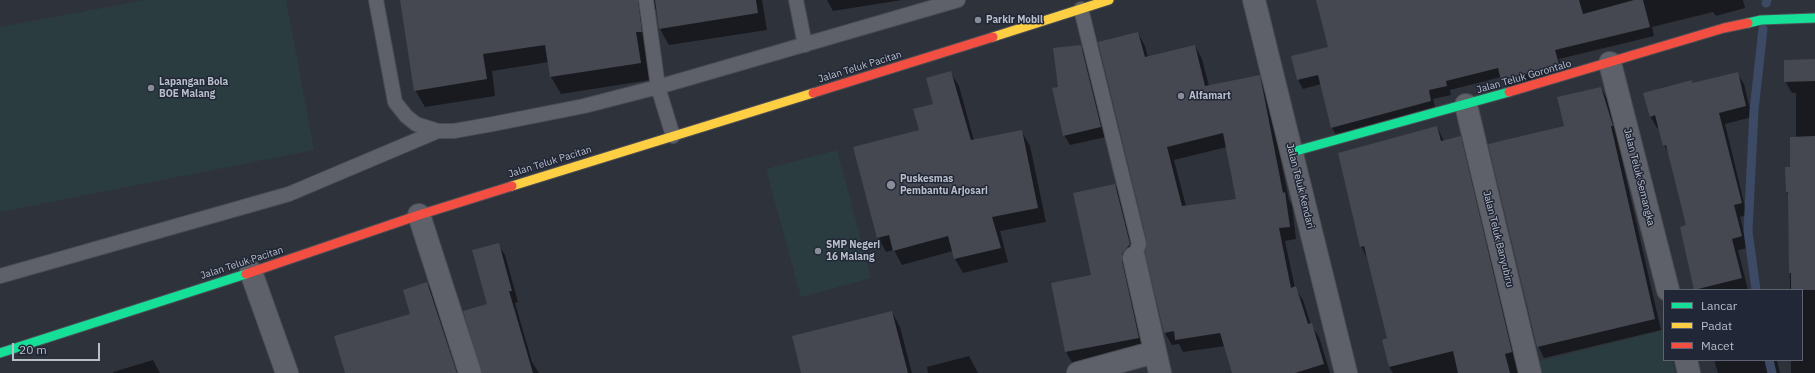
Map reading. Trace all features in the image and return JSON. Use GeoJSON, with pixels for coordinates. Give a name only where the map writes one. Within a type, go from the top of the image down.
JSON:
{"type":"FeatureCollection","features":[{"type":"Feature","properties":{"kind":"street","name":"Jalan Teluk Pacitan"},"geometry":{"type":"LineString","coordinates":[[0,353],[251,272],[419,215],[673,136],[743,116],[1109,0]]}},
{"type":"Feature","properties":{"kind":"street","name":"Jalan Teluk Kendari"},"geometry":{"type":"LineString","coordinates":[[1254,0],[1346,373]]}},
{"type":"Feature","properties":{"kind":"street","name":"Jalan Teluk Gorontalo"},"geometry":{"type":"LineString","coordinates":[[1292,152],[1466,105],[1724,28],[1761,20],[1815,18]]}},
{"type":"Feature","properties":{"kind":"street","name":"Jalan Teluk Semangka"},"geometry":{"type":"LineString","coordinates":[[1610,63],[1668,289]]}},
{"type":"Feature","properties":{"kind":"street","name":"Jalan Teluk Banyubiru"},"geometry":{"type":"LineString","coordinates":[[1466,105],[1530,373]]}},
{"type":"Feature","properties":{"kind":"street"},"geometry":{"type":"LineString","coordinates":[[419,215],[470,373]]}},
{"type":"Feature","properties":{"kind":"street"},"geometry":{"type":"LineString","coordinates":[[1134,258],[1160,373]]}},
{"type":"Feature","properties":{"kind":"street"},"geometry":{"type":"LineString","coordinates":[[251,272],[288,373]]}},
{"type":"Feature","properties":{"kind":"street"},"geometry":{"type":"LineString","coordinates":[[1078,373],[1155,352]]}},
{"type":"Feature","properties":{"kind":"street"},"geometry":{"type":"LineString","coordinates":[[1686,361],[1689,373]]}},
{"type":"Feature","properties":{"kind":"lane"},"geometry":{"type":"LineString","coordinates":[[376,0],[395,102],[406,116],[416,124],[438,131],[454,131],[584,106],[658,87],[805,45],[937,3],[958,0]]}},
{"type":"Feature","properties":{"kind":"lane"},"geometry":{"type":"LineString","coordinates":[[646,0],[658,87],[673,136]]}},
{"type":"Feature","properties":{"kind":"lane"},"geometry":{"type":"LineString","coordinates":[[796,0],[805,45]]}},
{"type":"Feature","properties":{"kind":"lane"},"geometry":{"type":"LineString","coordinates":[[1081,9],[1139,244],[1134,258]]}},
{"type":"Feature","properties":{"kind":"lane"},"geometry":{"type":"LineString","coordinates":[[0,276],[289,194],[438,131]]}},
{"type":"Feature","properties":{"kind":"shaded area","name":"Lapangan Bola BOE Malang"},"geometry":{"type":"Polygon","coordinates":[[[145,0],[286,0],[314,150],[0,212],[0,27],[145,0]]]}},
{"type":"Feature","properties":{"kind":"shaded area"},"geometry":{"type":"Polygon","coordinates":[[[837,150],[871,278],[801,297],[766,169],[837,150]]]}},
{"type":"Feature","properties":{"kind":"shaded area"},"geometry":{"type":"Polygon","coordinates":[[[1663,330],[1663,361],[1672,361],[1675,373],[1539,373],[1536,362],[1663,330]]]}},
{"type":"Feature","properties":{"kind":"building"},"geometry":{"type":"Polygon","coordinates":[[[400,0],[638,0],[642,32],[636,32],[641,63],[550,77],[545,45],[483,54],[487,79],[414,91],[400,0]]]}},
{"type":"Feature","properties":{"kind":"building"},"geometry":{"type":"Polygon","coordinates":[[[655,0],[756,0],[758,13],[659,29],[655,0]]]}},
{"type":"Feature","properties":{"kind":"building"},"geometry":{"type":"Polygon","coordinates":[[[1316,0],[1579,0],[1583,14],[1634,0],[1643,0],[1650,27],[1555,50],[1559,64],[1526,74],[1501,80],[1498,68],[1446,81],[1447,86],[1429,90],[1431,101],[1331,128],[1318,75],[1297,80],[1291,56],[1328,47],[1316,0]]]}},
{"type":"Feature","properties":{"kind":"building"},"geometry":{"type":"Polygon","coordinates":[[[1138,32],[1145,57],[1195,45],[1205,86],[1260,75],[1283,193],[1285,192],[1290,227],[1279,228],[1291,288],[1296,286],[1308,324],[1312,323],[1324,364],[1295,373],[1232,373],[1220,333],[1175,340],[1174,331],[1164,333],[1145,253],[1147,242],[1098,42],[1138,32]],[[1223,133],[1167,147],[1182,206],[1236,199],[1223,133]]]}},
{"type":"Feature","properties":{"kind":"building"},"geometry":{"type":"Polygon","coordinates":[[[1081,45],[1101,127],[1063,136],[1052,88],[1058,87],[1053,48],[1081,45]]]}},
{"type":"Feature","properties":{"kind":"building"},"geometry":{"type":"Polygon","coordinates":[[[1815,59],[1815,81],[1784,82],[1784,60],[1815,59]]]}},
{"type":"Feature","properties":{"kind":"building"},"geometry":{"type":"Polygon","coordinates":[[[951,71],[971,140],[1022,130],[1038,208],[992,217],[1001,248],[954,259],[948,236],[893,251],[889,235],[877,238],[853,147],[919,130],[913,109],[933,104],[926,78],[951,71]]]}},
{"type":"Feature","properties":{"kind":"building"},"geometry":{"type":"Polygon","coordinates":[[[1738,72],[1746,106],[1719,113],[1742,203],[1734,205],[1742,236],[1732,239],[1742,278],[1698,289],[1694,289],[1680,227],[1686,225],[1666,145],[1663,146],[1655,115],[1650,117],[1643,93],[1692,80],[1692,83],[1738,72]]]}},
{"type":"Feature","properties":{"kind":"building"},"geometry":{"type":"Polygon","coordinates":[[[1601,87],[1613,126],[1611,126],[1655,319],[1537,347],[1488,144],[1564,126],[1557,97],[1601,87]]]}},
{"type":"Feature","properties":{"kind":"building"},"geometry":{"type":"Polygon","coordinates":[[[1437,126],[1441,141],[1461,136],[1512,352],[1505,354],[1510,373],[1458,373],[1453,351],[1389,367],[1382,340],[1387,338],[1364,246],[1360,247],[1338,153],[1437,126]]]}},
{"type":"Feature","properties":{"kind":"building"},"geometry":{"type":"Polygon","coordinates":[[[1815,136],[1815,290],[1791,289],[1791,273],[1789,273],[1788,192],[1786,192],[1785,167],[1790,167],[1790,137],[1815,136]]]}},
{"type":"Feature","properties":{"kind":"building"},"geometry":{"type":"Polygon","coordinates":[[[1115,184],[1130,244],[1122,254],[1122,261],[1139,338],[1065,352],[1051,283],[1091,275],[1073,193],[1115,184]]]}},
{"type":"Feature","properties":{"kind":"building"},"geometry":{"type":"Polygon","coordinates":[[[499,243],[512,291],[509,291],[533,373],[482,373],[463,311],[487,304],[472,250],[499,243]]]}},
{"type":"Feature","properties":{"kind":"building"},"geometry":{"type":"Polygon","coordinates":[[[427,282],[457,373],[345,373],[334,336],[410,314],[403,290],[427,282]]]}},
{"type":"Feature","properties":{"kind":"building"},"geometry":{"type":"Polygon","coordinates":[[[892,311],[908,373],[801,373],[792,336],[892,311]]]}},
{"type":"Feature","properties":{"kind":"waterway"},"geometry":{"type":"LineString","coordinates":[[1756,289],[1748,231],[1754,110],[1763,29]]}},
{"type":"Feature","properties":{"kind":"waterway"},"geometry":{"type":"LineString","coordinates":[[1769,361],[1772,373]]}},
{"type":"Feature","properties":{"kind":"traffic: fast"},"geometry":{"type":"LineString","coordinates":[[1748,23],[1761,20],[1815,18]]}},
{"type":"Feature","properties":{"kind":"traffic: fast"},"geometry":{"type":"LineString","coordinates":[[1292,152],[1509,92]]}},
{"type":"Feature","properties":{"kind":"traffic: fast"},"geometry":{"type":"LineString","coordinates":[[0,353],[246,274]]}},
{"type":"Feature","properties":{"kind":"traffic: slow"},"geometry":{"type":"LineString","coordinates":[[993,37],[1109,0]]}},
{"type":"Feature","properties":{"kind":"traffic: slow"},"geometry":{"type":"LineString","coordinates":[[512,186],[813,93]]}},
{"type":"Feature","properties":{"kind":"traffic: jam"},"geometry":{"type":"LineString","coordinates":[[1509,92],[1724,28],[1748,23]]}},
{"type":"Feature","properties":{"kind":"traffic: jam"},"geometry":{"type":"LineString","coordinates":[[813,93],[993,37]]}},
{"type":"Feature","properties":{"kind":"traffic: jam"},"geometry":{"type":"LineString","coordinates":[[246,274],[419,215],[512,186]]}},
{"type":"Feature","properties":{"kind":"place","name":"Parkir Mobil"},"geometry":{"type":"Point","coordinates":[978,20]}},
{"type":"Feature","properties":{"kind":"place","name":"Lapangan Bola BOE Malang"},"geometry":{"type":"Point","coordinates":[151,88]}},
{"type":"Feature","properties":{"kind":"place","name":"Alfamart"},"geometry":{"type":"Point","coordinates":[1181,96]}},
{"type":"Feature","properties":{"kind":"place","name":"Puskesmas Pembantu Arjosari"},"geometry":{"type":"Point","coordinates":[891,185]}},
{"type":"Feature","properties":{"kind":"place","name":"SMP Negeri 16 Malang"},"geometry":{"type":"Point","coordinates":[818,251]}}]}
